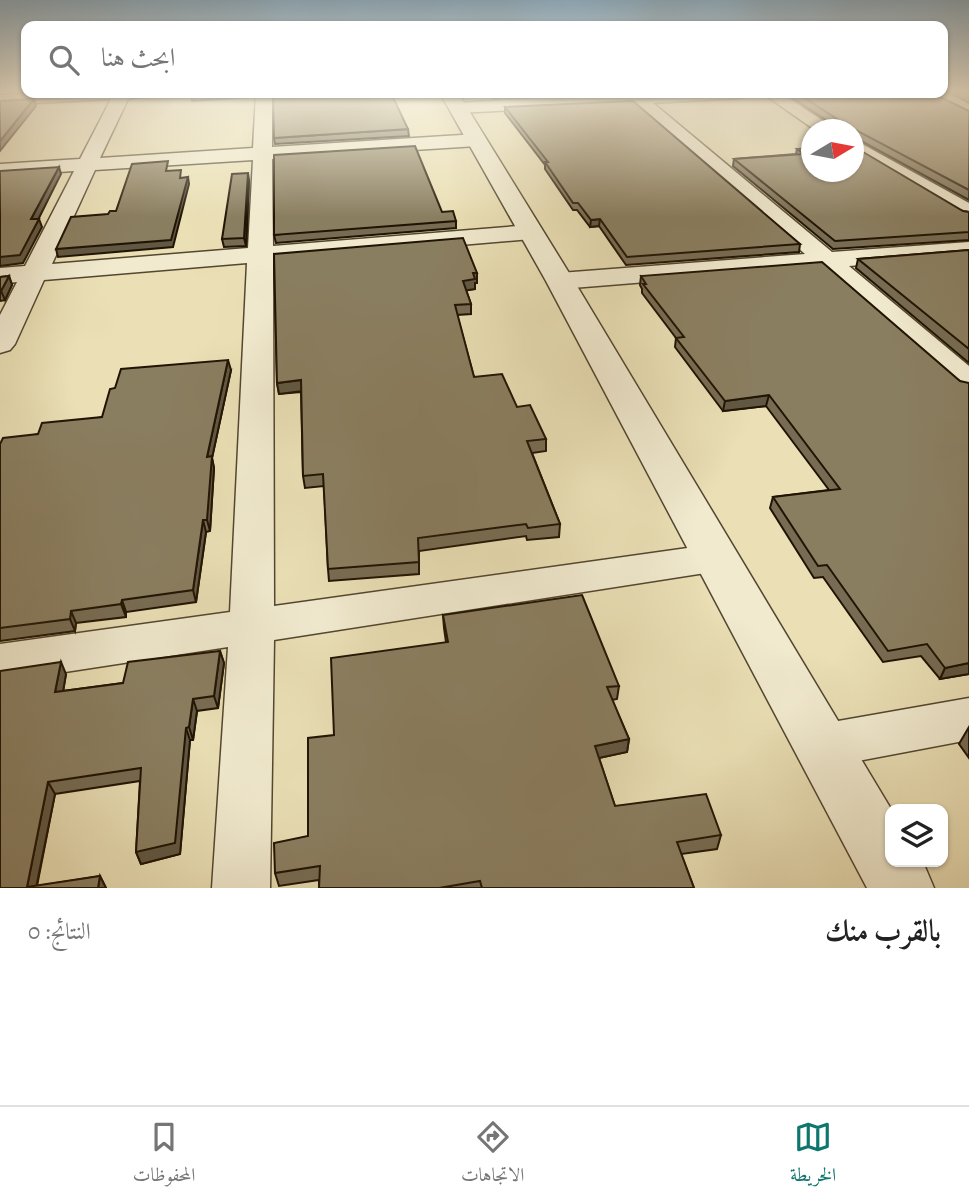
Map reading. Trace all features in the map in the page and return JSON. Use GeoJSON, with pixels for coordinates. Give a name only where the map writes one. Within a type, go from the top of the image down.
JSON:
{"type":"FeatureCollection","features":[{"type":"Feature","properties":{"kind":"street"},"geometry":{"type":"LineString","coordinates":[[0,344],[87,164],[105,133]]}},
{"type":"Feature","properties":{"kind":"street"},"geometry":{"type":"LineString","coordinates":[[241,888],[252,626],[263,133]]}},
{"type":"Feature","properties":{"kind":"street"},"geometry":{"type":"LineString","coordinates":[[0,170],[263,152],[360,133]]}},
{"type":"Feature","properties":{"kind":"street"},"geometry":{"type":"LineString","coordinates":[[473,133],[560,281],[902,888]]}},
{"type":"Feature","properties":{"kind":"street"},"geometry":{"type":"LineString","coordinates":[[679,133],[969,382]]}},
{"type":"Feature","properties":{"kind":"street"},"geometry":{"type":"LineString","coordinates":[[864,151],[969,212]]}},
{"type":"Feature","properties":{"kind":"street"},"geometry":{"type":"LineString","coordinates":[[0,276],[531,232]]}},
{"type":"Feature","properties":{"kind":"street"},"geometry":{"type":"LineString","coordinates":[[560,281],[969,249]]}},
{"type":"Feature","properties":{"kind":"street"},"geometry":{"type":"LineString","coordinates":[[0,663],[716,559]]}},
{"type":"Feature","properties":{"kind":"street"},"geometry":{"type":"LineString","coordinates":[[821,746],[969,719]]}},
{"type":"Feature","properties":{"kind":"building"},"geometry":{"type":"Polygon","coordinates":[[[274,133],[342,133],[274,138],[274,133]]]}},
{"type":"Feature","properties":{"kind":"building"},"geometry":{"type":"Polygon","coordinates":[[[526,133],[671,133],[800,244],[627,257],[600,219],[591,220],[578,203],[573,203],[545,162],[548,162],[526,133]]]}},
{"type":"Feature","properties":{"kind":"building"},"geometry":{"type":"Polygon","coordinates":[[[864,133],[969,133],[969,190],[864,134],[864,133]]]}},
{"type":"Feature","properties":{"kind":"building"},"geometry":{"type":"Polygon","coordinates":[[[415,146],[442,212],[453,211],[456,221],[274,235],[274,155],[415,146]]]}},
{"type":"Feature","properties":{"kind":"building"},"geometry":{"type":"Polygon","coordinates":[[[864,152],[969,212],[969,232],[835,241],[734,159],[801,154],[801,182],[864,182],[864,152]]]}},
{"type":"Feature","properties":{"kind":"building"},"geometry":{"type":"Polygon","coordinates":[[[168,161],[166,171],[181,170],[180,178],[188,177],[171,240],[56,249],[71,217],[116,211],[132,164],[168,161]]]}},
{"type":"Feature","properties":{"kind":"building"},"geometry":{"type":"Polygon","coordinates":[[[59,167],[31,219],[39,219],[20,255],[0,257],[0,171],[59,167]]]}},
{"type":"Feature","properties":{"kind":"building"},"geometry":{"type":"Polygon","coordinates":[[[248,173],[244,238],[222,239],[232,174],[248,173]]]}},
{"type":"Feature","properties":{"kind":"building"},"geometry":{"type":"Polygon","coordinates":[[[463,238],[477,273],[473,273],[475,279],[463,281],[471,304],[455,305],[474,377],[502,374],[517,407],[530,405],[546,439],[527,441],[560,524],[528,528],[526,524],[418,538],[419,562],[328,569],[323,474],[303,476],[301,380],[277,383],[274,254],[463,238]]]}},
{"type":"Feature","properties":{"kind":"building"},"geometry":{"type":"Polygon","coordinates":[[[969,250],[969,349],[858,259],[969,250]]]}},
{"type":"Feature","properties":{"kind":"building"},"geometry":{"type":"Polygon","coordinates":[[[822,262],[960,381],[969,383],[969,663],[945,668],[927,644],[888,651],[827,565],[818,566],[773,497],[840,489],[769,395],[725,401],[676,338],[684,337],[643,284],[646,284],[641,276],[822,262]]]}},
{"type":"Feature","properties":{"kind":"building"},"geometry":{"type":"Polygon","coordinates":[[[9,276],[1,291],[0,291],[0,277],[9,276]]]}},
{"type":"Feature","properties":{"kind":"building"},"geometry":{"type":"Polygon","coordinates":[[[228,360],[207,457],[212,456],[207,520],[203,520],[193,590],[122,600],[121,604],[71,611],[70,619],[0,628],[0,444],[3,438],[38,434],[42,423],[102,417],[110,389],[115,388],[121,369],[228,360]]]}},
{"type":"Feature","properties":{"kind":"building"},"geometry":{"type":"Polygon","coordinates":[[[582,595],[619,686],[607,687],[629,739],[595,746],[615,806],[706,794],[721,835],[677,842],[694,888],[482,888],[480,881],[439,888],[319,888],[320,866],[275,873],[274,843],[308,836],[308,738],[334,735],[331,658],[448,642],[443,615],[582,595]]]}},
{"type":"Feature","properties":{"kind":"building"},"geometry":{"type":"Polygon","coordinates":[[[220,651],[214,696],[193,699],[189,727],[186,728],[175,843],[136,852],[141,768],[48,782],[27,887],[100,876],[98,888],[0,888],[0,671],[61,662],[55,692],[123,683],[128,662],[220,651]]]}}]}
